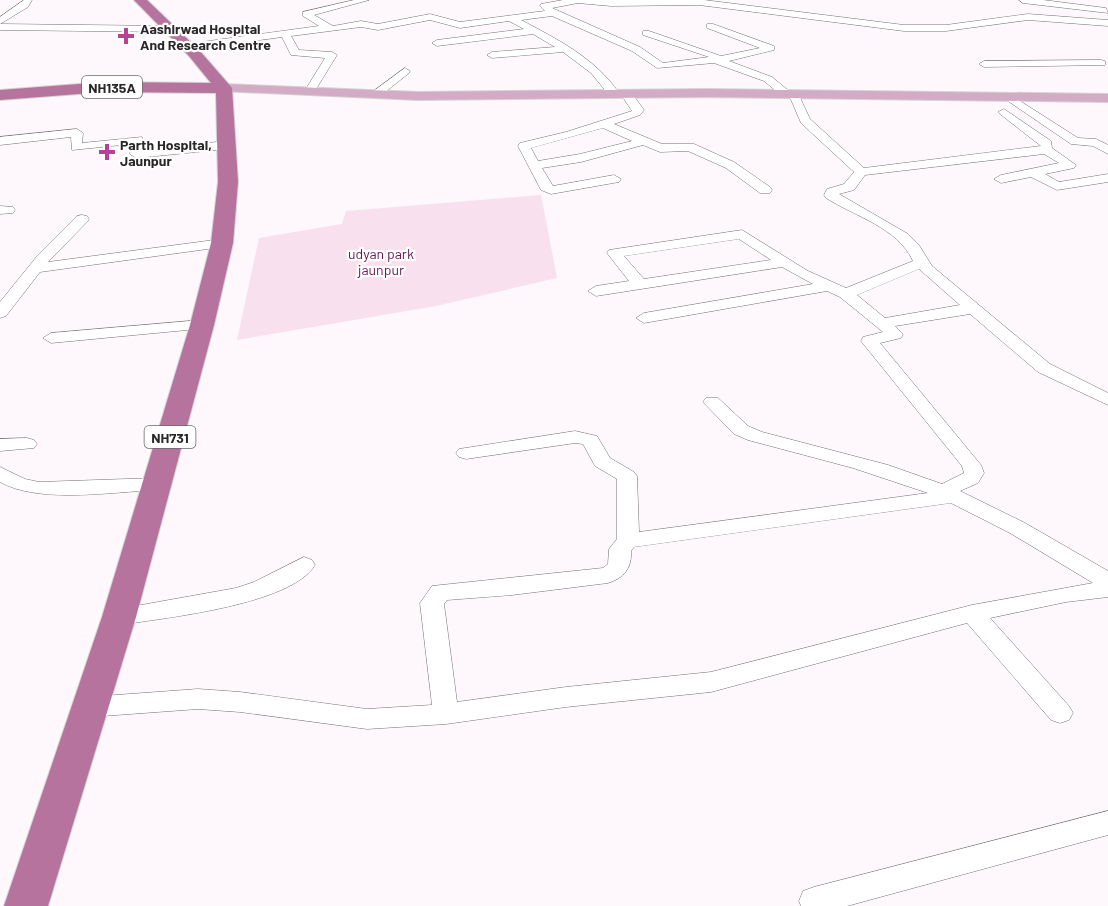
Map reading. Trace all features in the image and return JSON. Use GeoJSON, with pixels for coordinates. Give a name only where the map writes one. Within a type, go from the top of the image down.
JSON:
{"type":"FeatureCollection","features":[{"type":"Feature","properties":{"kind":"highway"},"geometry":{"type":"LineString","coordinates":[[140,0],[188,47],[224,88]]}},
{"type":"Feature","properties":{"kind":"highway","name":"NH135A"},"geometry":{"type":"LineString","coordinates":[[0,95],[105,87],[224,88]]}},
{"type":"Feature","properties":{"kind":"highway","name":"NH731"},"geometry":{"type":"LineString","coordinates":[[26,906],[69,779],[89,707],[119,617],[202,325],[222,243],[228,182],[224,88]]}},
{"type":"Feature","properties":{"kind":"main road"},"geometry":{"type":"LineString","coordinates":[[224,88],[375,95],[789,93],[1108,98]]}},
{"type":"Feature","properties":{"kind":"street"},"geometry":{"type":"LineString","coordinates":[[0,21],[28,0]]}},
{"type":"Feature","properties":{"kind":"street"},"geometry":{"type":"LineString","coordinates":[[326,28],[306,14],[365,0]]}},
{"type":"Feature","properties":{"kind":"street"},"geometry":{"type":"LineString","coordinates":[[1023,0],[1108,12]]}},
{"type":"Feature","properties":{"kind":"street"},"geometry":{"type":"LineString","coordinates":[[710,26],[771,48],[719,60],[659,65],[636,49],[553,13],[544,6],[572,1],[696,1],[904,28],[946,28],[1028,17],[1108,23]]}},
{"type":"Feature","properties":{"kind":"street"},"geometry":{"type":"LineString","coordinates":[[761,9],[783,3]]}},
{"type":"Feature","properties":{"kind":"street"},"geometry":{"type":"LineString","coordinates":[[1088,8],[1108,4]]}},
{"type":"Feature","properties":{"kind":"street"},"geometry":{"type":"LineString","coordinates":[[0,14],[13,13]]}},
{"type":"Feature","properties":{"kind":"street"},"geometry":{"type":"LineString","coordinates":[[188,47],[361,24],[378,27],[433,17],[456,26],[553,13]]}},
{"type":"Feature","properties":{"kind":"street"},"geometry":{"type":"LineString","coordinates":[[510,18],[534,30],[602,76],[638,111],[603,124],[527,144],[525,148],[546,187],[551,190],[614,179]]}},
{"type":"Feature","properties":{"kind":"street"},"geometry":{"type":"LineString","coordinates":[[0,27],[170,29]]}},
{"type":"Feature","properties":{"kind":"street"},"geometry":{"type":"LineString","coordinates":[[437,44],[534,30]]}},
{"type":"Feature","properties":{"kind":"street"},"geometry":{"type":"LineString","coordinates":[[285,33],[295,53],[332,55],[309,92]]}},
{"type":"Feature","properties":{"kind":"street"},"geometry":{"type":"LineString","coordinates":[[646,33],[768,79],[789,93],[805,121],[861,172]]}},
{"type":"Feature","properties":{"kind":"street"},"geometry":{"type":"LineString","coordinates":[[492,55],[563,49]]}},
{"type":"Feature","properties":{"kind":"street"},"geometry":{"type":"LineString","coordinates":[[1023,56],[1083,52],[1104,66]]}},
{"type":"Feature","properties":{"kind":"street"},"geometry":{"type":"LineString","coordinates":[[984,64],[1104,66]]}},
{"type":"Feature","properties":{"kind":"street"},"geometry":{"type":"LineString","coordinates":[[375,95],[405,71]]}},
{"type":"Feature","properties":{"kind":"street"},"geometry":{"type":"LineString","coordinates":[[1009,97],[1075,141],[1096,143],[1108,150]]}},
{"type":"Feature","properties":{"kind":"street"},"geometry":{"type":"LineString","coordinates":[[1004,112],[1047,144],[1045,149]]}},
{"type":"Feature","properties":{"kind":"street"},"geometry":{"type":"LineString","coordinates":[[603,124],[665,150],[690,147],[730,165],[765,190]]}},
{"type":"Feature","properties":{"kind":"street"},"geometry":{"type":"LineString","coordinates":[[0,141],[77,133],[76,147],[138,140],[136,154],[226,145]]}},
{"type":"Feature","properties":{"kind":"street"},"geometry":{"type":"LineString","coordinates":[[534,165],[581,158],[678,134]]}},
{"type":"Feature","properties":{"kind":"street"},"geometry":{"type":"LineString","coordinates":[[1001,178],[1035,174],[1070,164],[1045,149],[945,164],[861,172],[849,187],[832,192],[831,195],[879,220],[911,244],[921,263],[1044,368],[1108,400]]}},
{"type":"Feature","properties":{"kind":"street"},"geometry":{"type":"LineString","coordinates":[[1064,167],[1090,181]]}},
{"type":"Feature","properties":{"kind":"street"},"geometry":{"type":"LineString","coordinates":[[1035,174],[1057,186],[1108,178]]}},
{"type":"Feature","properties":{"kind":"street"},"geometry":{"type":"LineString","coordinates":[[0,313],[6,296],[82,219]]}},
{"type":"Feature","properties":{"kind":"street"},"geometry":{"type":"LineString","coordinates":[[446,714],[432,603],[435,596],[446,590],[512,586],[608,575],[617,570],[621,564],[620,549],[627,542],[946,494],[971,479],[974,472],[971,465],[869,341],[894,335],[846,294],[784,262],[741,234],[614,253],[640,284]]}},
{"type":"Feature","properties":{"kind":"street"},"geometry":{"type":"LineString","coordinates":[[35,268],[222,243]]}},
{"type":"Feature","properties":{"kind":"street"},"geometry":{"type":"LineString","coordinates":[[596,291],[784,262]]}},
{"type":"Feature","properties":{"kind":"street"},"geometry":{"type":"LineString","coordinates":[[846,294],[921,263]]}},
{"type":"Feature","properties":{"kind":"street"},"geometry":{"type":"LineString","coordinates":[[644,318],[830,286]]}},
{"type":"Feature","properties":{"kind":"street"},"geometry":{"type":"LineString","coordinates":[[882,323],[975,308]]}},
{"type":"Feature","properties":{"kind":"street"},"geometry":{"type":"LineString","coordinates":[[51,338],[202,325]]}},
{"type":"Feature","properties":{"kind":"street"},"geometry":{"type":"LineString","coordinates":[[712,402],[741,430],[894,473],[946,494],[1028,532],[1108,582]]}},
{"type":"Feature","properties":{"kind":"street"},"geometry":{"type":"LineString","coordinates":[[466,453],[575,437],[590,440],[603,462],[627,476],[627,542]]}},
{"type":"Feature","properties":{"kind":"street"},"geometry":{"type":"LineString","coordinates":[[0,444],[27,444]]}},
{"type":"Feature","properties":{"kind":"street"},"geometry":{"type":"LineString","coordinates":[[0,473],[20,484],[39,488],[156,484]]}},
{"type":"Feature","properties":{"kind":"street"},"geometry":{"type":"LineString","coordinates":[[119,617],[237,596],[275,583],[304,565]]}},
{"type":"Feature","properties":{"kind":"street"},"geometry":{"type":"LineString","coordinates":[[89,707],[198,699],[240,702],[367,719],[446,714],[566,697],[711,682],[972,613],[1066,594],[1108,589]]}},
{"type":"Feature","properties":{"kind":"street"},"geometry":{"type":"LineString","coordinates":[[972,613],[1060,714]]}},
{"type":"Feature","properties":{"kind":"street"},"geometry":{"type":"LineString","coordinates":[[814,901],[1108,823]]}},
{"type":"Feature","properties":{"kind":"green space","name":"udyan park jaunpur"},"geometry":{"type":"Polygon","coordinates":[[[541,195],[557,278],[436,306],[237,340],[259,238],[342,224],[346,211],[541,195]]]}},
{"type":"Feature","properties":{"kind":"place","name":"Aashirwad Hospital And Research Centre"},"geometry":{"type":"Point","coordinates":[126,36]}},
{"type":"Feature","properties":{"kind":"place","name":"Parth Hospital, Jaunpur"},"geometry":{"type":"Point","coordinates":[107,152]}}]}
